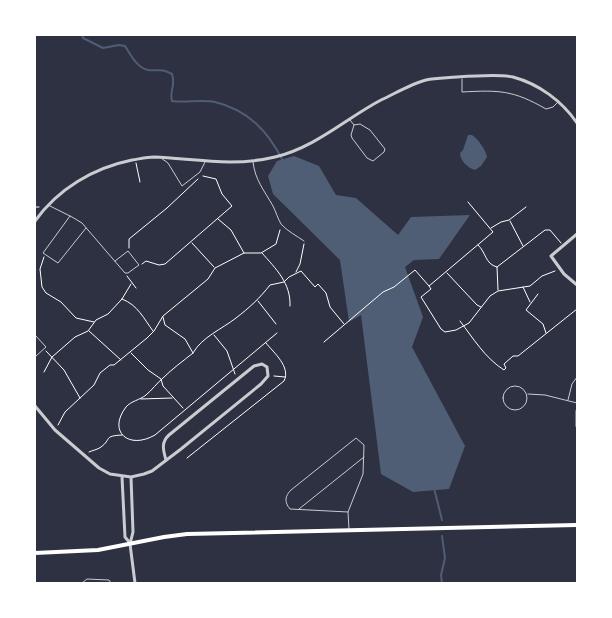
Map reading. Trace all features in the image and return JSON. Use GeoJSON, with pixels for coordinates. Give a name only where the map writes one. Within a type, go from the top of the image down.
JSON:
{"type":"FeatureCollection","features":[{"type":"Feature","properties":{"kind":"main road"},"geometry":{"type":"LineString","coordinates":[[35,553],[82,552],[187,534],[577,525]]}},
{"type":"Feature","properties":{"kind":"street"},"geometry":{"type":"LineString","coordinates":[[35,222],[48,205],[67,188],[103,168],[153,157],[205,162],[253,161],[284,155],[317,141],[380,100],[426,80],[462,77],[512,77],[536,86],[558,101],[577,122]]}},
{"type":"Feature","properties":{"kind":"street"},"geometry":{"type":"LineString","coordinates":[[577,234],[551,256],[560,269],[577,285]]}},
{"type":"Feature","properties":{"kind":"street"},"geometry":{"type":"LineString","coordinates":[[35,406],[55,430],[99,468],[122,477],[130,477],[144,474],[166,460],[253,391],[268,376],[267,367],[262,364],[254,366],[164,440],[163,451],[166,460]]}},
{"type":"Feature","properties":{"kind":"street"},"geometry":{"type":"LineString","coordinates":[[577,411],[577,426]]}},
{"type":"Feature","properties":{"kind":"street"},"geometry":{"type":"LineString","coordinates":[[122,477],[125,537],[130,544]]}},
{"type":"Feature","properties":{"kind":"street"},"geometry":{"type":"LineString","coordinates":[[130,477],[134,532],[130,544],[135,583]]}},
{"type":"Feature","properties":{"kind":"lane"},"geometry":{"type":"LineString","coordinates":[[462,77],[462,92],[491,90],[514,94],[546,109],[553,107],[558,101]]}},
{"type":"Feature","properties":{"kind":"lane"},"geometry":{"type":"LineString","coordinates":[[350,119],[354,125]]}},
{"type":"Feature","properties":{"kind":"lane"},"geometry":{"type":"LineString","coordinates":[[360,124],[370,130],[384,149],[384,152],[373,161],[370,161],[352,138],[354,125],[360,124]]}},
{"type":"Feature","properties":{"kind":"lane"},"geometry":{"type":"LineString","coordinates":[[160,158],[168,163],[182,186],[200,172],[205,162]]}},
{"type":"Feature","properties":{"kind":"lane"},"geometry":{"type":"LineString","coordinates":[[253,161],[254,174],[281,224],[304,241]]}},
{"type":"Feature","properties":{"kind":"lane"},"geometry":{"type":"LineString","coordinates":[[48,205],[70,216],[86,227],[126,273],[139,265],[128,251],[116,261]]}},
{"type":"Feature","properties":{"kind":"lane"},"geometry":{"type":"LineString","coordinates":[[70,216],[44,253],[58,263],[86,227]]}},
{"type":"Feature","properties":{"kind":"lane"},"geometry":{"type":"LineString","coordinates":[[35,335],[46,348],[35,357]]}},
{"type":"Feature","properties":{"kind":"lane"},"geometry":{"type":"LineString","coordinates":[[568,400],[572,384],[577,377]]}},
{"type":"Feature","properties":{"kind":"lane"},"geometry":{"type":"LineString","coordinates":[[511,387],[522,388],[527,394],[527,402],[522,409],[509,409],[504,403],[504,395],[511,387]]}},
{"type":"Feature","properties":{"kind":"lane"},"geometry":{"type":"LineString","coordinates":[[527,394],[536,394],[577,403]]}},
{"type":"Feature","properties":{"kind":"lane"},"geometry":{"type":"LineString","coordinates":[[348,512],[290,509],[286,504],[287,493],[356,438],[364,445],[363,474],[348,512],[349,530]]}},
{"type":"Feature","properties":{"kind":"lane"},"geometry":{"type":"LineString","coordinates":[[298,509],[364,456]]}},
{"type":"Feature","properties":{"kind":"lane"},"geometry":{"type":"LineString","coordinates":[[82,583],[87,579],[109,580],[111,583]]}},
{"type":"Feature","properties":{"kind":"path"},"geometry":{"type":"LineString","coordinates":[[136,160],[140,182]]}},
{"type":"Feature","properties":{"kind":"path"},"geometry":{"type":"LineString","coordinates":[[128,251],[130,246],[129,239],[202,176],[216,179],[222,194],[232,206],[165,264],[159,265],[146,261],[139,265]]}},
{"type":"Feature","properties":{"kind":"path"},"geometry":{"type":"LineString","coordinates":[[429,286],[494,232],[468,202]]}},
{"type":"Feature","properties":{"kind":"path"},"geometry":{"type":"LineString","coordinates":[[490,228],[509,220],[526,207]]}},
{"type":"Feature","properties":{"kind":"path"},"geometry":{"type":"LineString","coordinates":[[217,218],[231,230],[244,253]]}},
{"type":"Feature","properties":{"kind":"path"},"geometry":{"type":"LineString","coordinates":[[509,220],[523,246]]}},
{"type":"Feature","properties":{"kind":"path"},"geometry":{"type":"LineString","coordinates":[[55,430],[64,412],[81,399],[84,393],[94,385],[100,373],[110,365],[114,365],[154,331],[163,316],[208,279],[215,268],[244,253],[261,253],[276,244],[281,224]]}},
{"type":"Feature","properties":{"kind":"path"},"geometry":{"type":"LineString","coordinates":[[478,245],[482,248],[491,266],[497,267],[545,230],[550,230],[563,245]]}},
{"type":"Feature","properties":{"kind":"path"},"geometry":{"type":"LineString","coordinates":[[277,333],[148,440],[138,442],[126,440],[122,435],[119,425],[122,414],[130,404],[141,399],[193,353],[196,348],[258,301],[270,285],[284,282],[296,272],[300,264],[304,241]]}},
{"type":"Feature","properties":{"kind":"path"},"geometry":{"type":"LineString","coordinates":[[191,242],[215,268]]}},
{"type":"Feature","properties":{"kind":"path"},"geometry":{"type":"LineString","coordinates":[[261,253],[284,282],[290,293],[290,306]]}},
{"type":"Feature","properties":{"kind":"path"},"geometry":{"type":"LineString","coordinates":[[46,254],[40,269],[42,287],[46,293],[61,302],[76,318],[94,322]]}},
{"type":"Feature","properties":{"kind":"path"},"geometry":{"type":"LineString","coordinates":[[497,267],[498,291]]}},
{"type":"Feature","properties":{"kind":"path"},"geometry":{"type":"LineString","coordinates":[[324,342],[383,292],[394,288],[416,270],[431,289],[421,297],[445,332],[464,326],[490,296],[498,291],[530,286],[542,276],[560,269]]}},
{"type":"Feature","properties":{"kind":"path"},"geometry":{"type":"LineString","coordinates":[[296,272],[301,271],[315,286],[318,284],[326,293],[330,307],[344,324]]}},
{"type":"Feature","properties":{"kind":"path"},"geometry":{"type":"LineString","coordinates":[[446,272],[481,307]]}},
{"type":"Feature","properties":{"kind":"path"},"geometry":{"type":"LineString","coordinates":[[126,273],[131,284],[136,288]]}},
{"type":"Feature","properties":{"kind":"path"},"geometry":{"type":"LineString","coordinates":[[44,372],[52,357],[75,337],[88,331],[94,322],[106,317],[122,299],[131,284]]}},
{"type":"Feature","properties":{"kind":"path"},"geometry":{"type":"LineString","coordinates":[[523,287],[530,303]]}},
{"type":"Feature","properties":{"kind":"path"},"geometry":{"type":"LineString","coordinates":[[538,294],[526,310],[543,324],[546,333]]}},
{"type":"Feature","properties":{"kind":"path"},"geometry":{"type":"LineString","coordinates":[[122,299],[138,308],[142,317],[154,331]]}},
{"type":"Feature","properties":{"kind":"path"},"geometry":{"type":"LineString","coordinates":[[258,301],[276,324]]}},
{"type":"Feature","properties":{"kind":"path"},"geometry":{"type":"LineString","coordinates":[[460,321],[487,356],[504,370],[506,368],[504,364],[513,356],[518,356],[577,309]]}},
{"type":"Feature","properties":{"kind":"path"},"geometry":{"type":"LineString","coordinates":[[163,316],[165,325]]}},
{"type":"Feature","properties":{"kind":"path"},"geometry":{"type":"LineString","coordinates":[[158,325],[165,325],[185,339],[193,353]]}},
{"type":"Feature","properties":{"kind":"path"},"geometry":{"type":"LineString","coordinates":[[88,331],[120,360]]}},
{"type":"Feature","properties":{"kind":"path"},"geometry":{"type":"LineString","coordinates":[[213,334],[227,351],[237,380]]}},
{"type":"Feature","properties":{"kind":"path"},"geometry":{"type":"LineString","coordinates":[[187,458],[280,384],[286,377],[285,368],[266,342]]}},
{"type":"Feature","properties":{"kind":"path"},"geometry":{"type":"LineString","coordinates":[[44,349],[64,370],[81,399]]}},
{"type":"Feature","properties":{"kind":"path"},"geometry":{"type":"LineString","coordinates":[[130,352],[148,370],[162,379],[163,386],[184,409]]}},
{"type":"Feature","properties":{"kind":"path"},"geometry":{"type":"LineString","coordinates":[[268,376],[286,377]]}},
{"type":"Feature","properties":{"kind":"path"},"geometry":{"type":"LineString","coordinates":[[253,391],[260,399]]}},
{"type":"Feature","properties":{"kind":"path"},"geometry":{"type":"LineString","coordinates":[[141,399],[173,398]]}},
{"type":"Feature","properties":{"kind":"path"},"geometry":{"type":"LineString","coordinates":[[159,430],[164,440]]}},
{"type":"Feature","properties":{"kind":"path"},"geometry":{"type":"LineString","coordinates":[[85,456],[88,452],[104,445],[108,438],[122,435]]}},
{"type":"Feature","properties":{"kind":"water"},"geometry":{"type":"Polygon","coordinates":[[[468,135],[472,135],[479,142],[487,157],[481,166],[475,170],[465,164],[460,156],[468,135]]]}},
{"type":"Feature","properties":{"kind":"water"},"geometry":{"type":"Polygon","coordinates":[[[294,156],[319,166],[336,195],[356,198],[398,235],[411,217],[470,215],[439,259],[414,260],[405,267],[423,317],[412,347],[465,446],[449,489],[413,492],[381,474],[361,315],[349,322],[340,260],[273,194],[268,176],[277,161],[294,156]]]}},
{"type":"Feature","properties":{"kind":"waterway"},"geometry":{"type":"LineString","coordinates":[[82,35],[83,38],[103,48],[119,45],[125,46],[135,61],[144,69],[162,70],[172,74],[172,101],[215,102],[247,116],[264,131],[283,161]]}},
{"type":"Feature","properties":{"kind":"waterway"},"geometry":{"type":"LineString","coordinates":[[434,488],[442,520]]}},
{"type":"Feature","properties":{"kind":"waterway"},"geometry":{"type":"LineString","coordinates":[[442,536],[445,558],[441,575],[442,583]]}}]}
